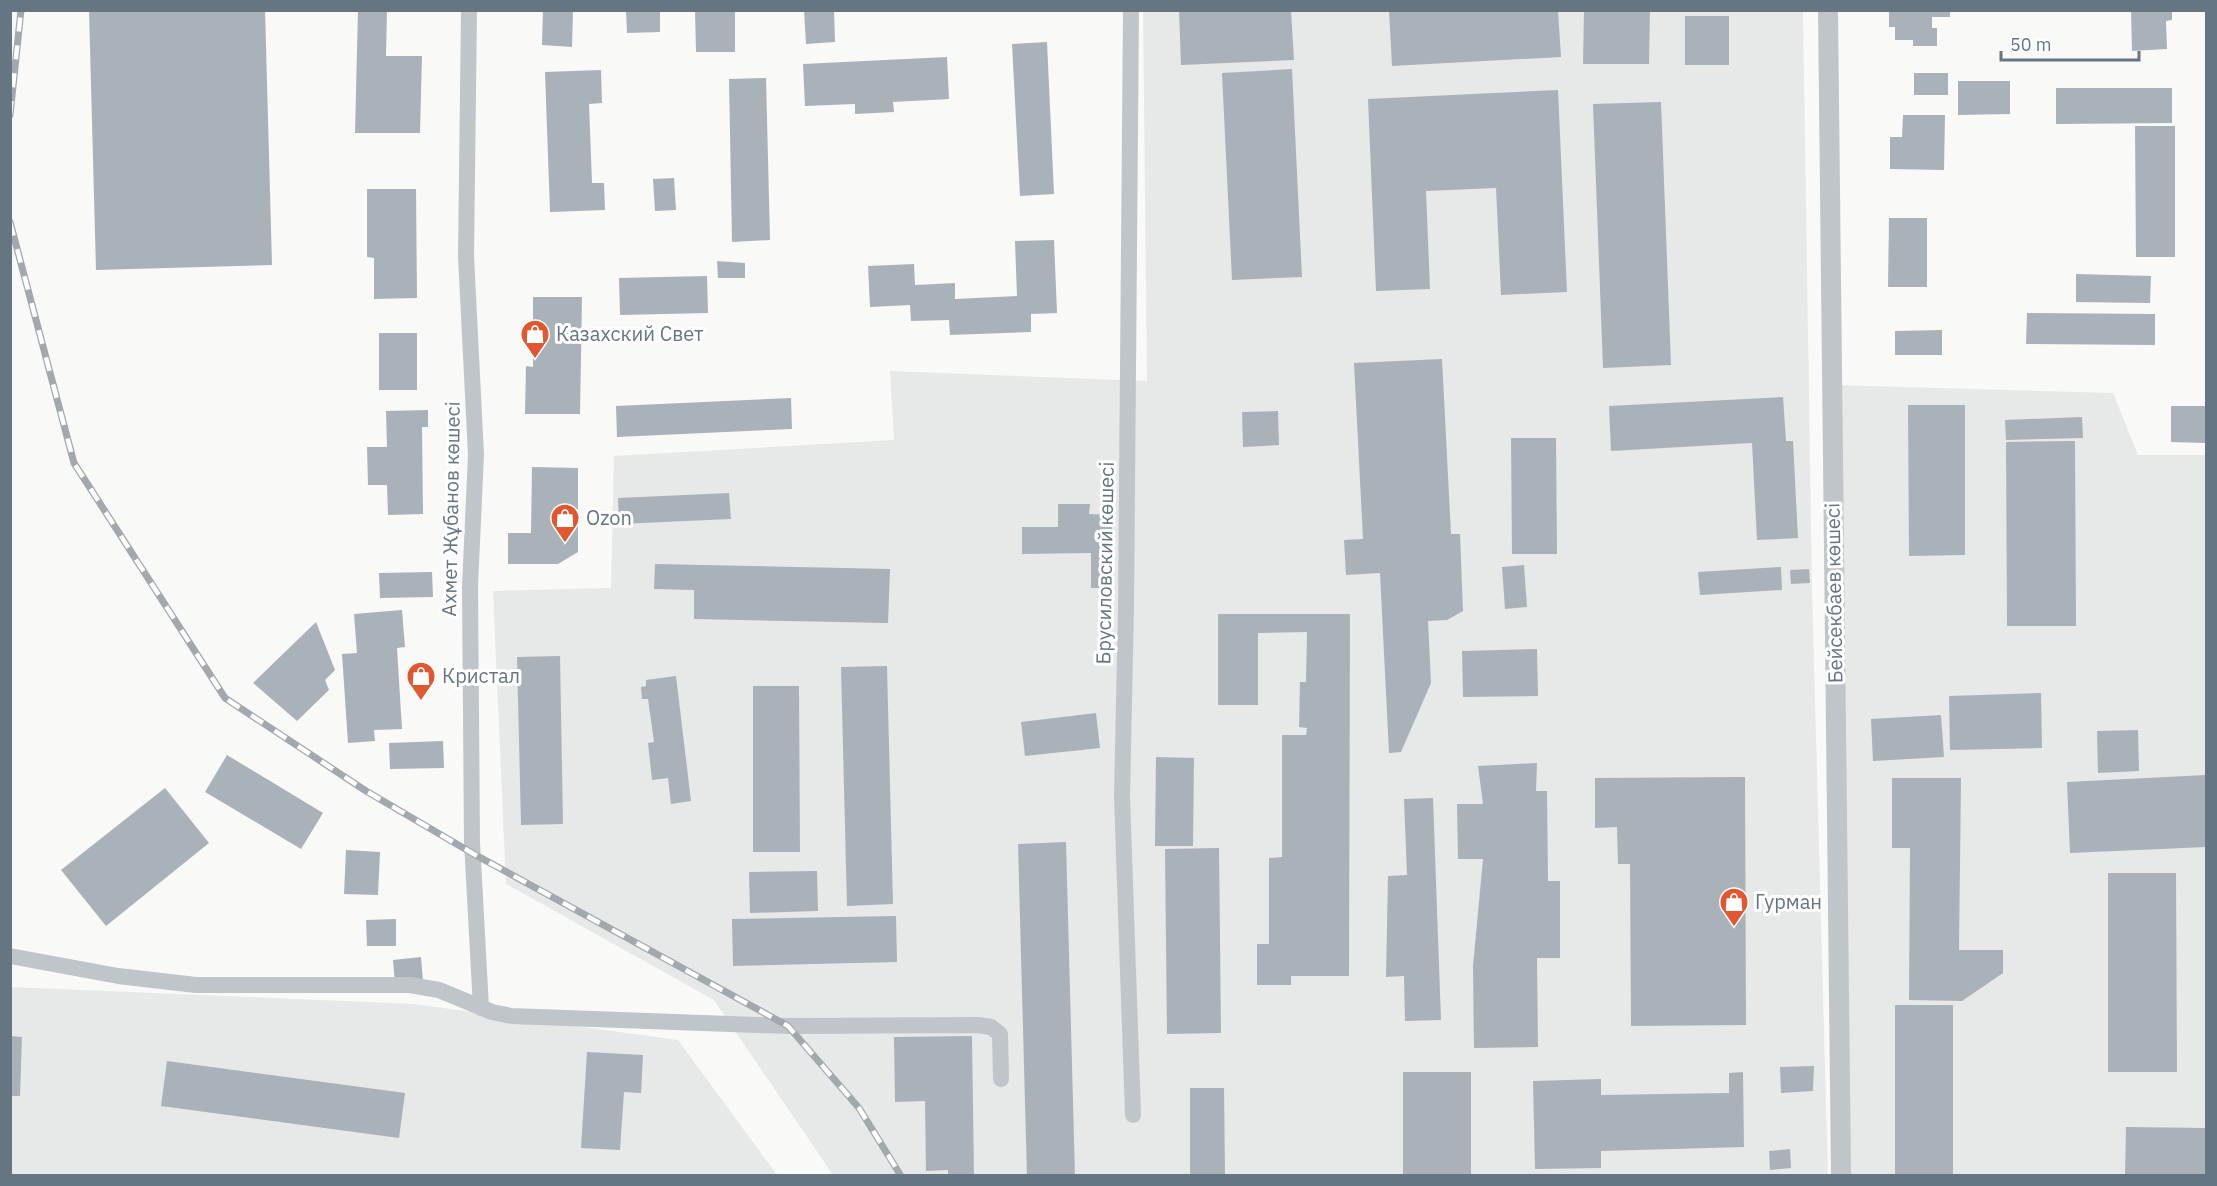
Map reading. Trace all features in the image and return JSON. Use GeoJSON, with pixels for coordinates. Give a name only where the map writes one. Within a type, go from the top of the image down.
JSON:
{"type":"FeatureCollection","features":[{"type":"Feature","properties":{"kind":"street","name":"Ахмет Жұбанов көшесі"},"geometry":{"type":"LineString","coordinates":[[469,10],[466,256],[476,455],[470,586],[472,819],[481,1008]]}},
{"type":"Feature","properties":{"kind":"street","name":"Брусиловский көшесі"},"geometry":{"type":"LineString","coordinates":[[1131,10],[1126,607],[1122,797],[1133,1115]]}},
{"type":"Feature","properties":{"kind":"street","name":"Бейсекбаев көшесі"},"geometry":{"type":"LineString","coordinates":[[1828,10],[1841,1176]]}},
{"type":"Feature","properties":{"kind":"street"},"geometry":{"type":"LineString","coordinates":[[10,956],[118,976],[196,985],[410,985],[439,990],[481,1008],[511,1016],[788,1026],[978,1024],[991,1027],[1000,1034],[1002,1079]]}},
{"type":"Feature","properties":{"kind":"shaded area"},"geometry":{"type":"Polygon","coordinates":[[[1143,11],[1803,11],[1812,591],[1828,1175],[833,1175],[714,1000],[506,884],[493,591],[611,588],[614,456],[894,440],[890,371],[1147,381],[1143,11]]]}},
{"type":"Feature","properties":{"kind":"shaded area"},"geometry":{"type":"Polygon","coordinates":[[[1835,385],[2113,393],[2138,455],[2206,455],[2206,1175],[1845,1175],[1835,385]]]}},
{"type":"Feature","properties":{"kind":"shaded area"},"geometry":{"type":"Polygon","coordinates":[[[11,987],[414,1004],[678,1040],[777,1175],[11,1176],[11,987]]]}},
{"type":"Feature","properties":{"kind":"building"},"geometry":{"type":"Polygon","coordinates":[[[89,10],[265,10],[272,265],[96,270],[89,10]]]}},
{"type":"Feature","properties":{"kind":"building"},"geometry":{"type":"Polygon","coordinates":[[[358,10],[387,10],[386,56],[422,56],[420,133],[355,133],[358,10]]]}},
{"type":"Feature","properties":{"kind":"building"},"geometry":{"type":"Polygon","coordinates":[[[543,10],[573,10],[572,47],[542,45],[543,10]]]}},
{"type":"Feature","properties":{"kind":"building"},"geometry":{"type":"Polygon","coordinates":[[[626,10],[660,10],[660,32],[627,33],[626,10]]]}},
{"type":"Feature","properties":{"kind":"building"},"geometry":{"type":"Polygon","coordinates":[[[695,10],[735,10],[735,52],[696,52],[695,10]]]}},
{"type":"Feature","properties":{"kind":"building"},"geometry":{"type":"Polygon","coordinates":[[[804,10],[834,10],[835,42],[806,44],[804,10]]]}},
{"type":"Feature","properties":{"kind":"building"},"geometry":{"type":"Polygon","coordinates":[[[1179,10],[1291,10],[1294,60],[1181,65],[1179,10]]]}},
{"type":"Feature","properties":{"kind":"building"},"geometry":{"type":"Polygon","coordinates":[[[1389,10],[1558,10],[1561,57],[1392,66],[1389,10]]]}},
{"type":"Feature","properties":{"kind":"building"},"geometry":{"type":"Polygon","coordinates":[[[1584,10],[1650,10],[1649,64],[1583,64],[1584,10]]]}},
{"type":"Feature","properties":{"kind":"building"},"geometry":{"type":"Polygon","coordinates":[[[1889,10],[1950,10],[1950,17],[1932,17],[1932,28],[1937,28],[1937,46],[1913,46],[1913,40],[1895,40],[1895,27],[1889,27],[1889,10]]]}},
{"type":"Feature","properties":{"kind":"building"},"geometry":{"type":"Polygon","coordinates":[[[2131,10],[2172,10],[2172,20],[2166,21],[2167,49],[2132,51],[2131,10]]]}},
{"type":"Feature","properties":{"kind":"building"},"geometry":{"type":"Polygon","coordinates":[[[1685,16],[1729,16],[1729,65],[1685,65],[1685,16]]]}},
{"type":"Feature","properties":{"kind":"building"},"geometry":{"type":"Polygon","coordinates":[[[1047,42],[1054,194],[1020,196],[1012,44],[1047,42]]]}},
{"type":"Feature","properties":{"kind":"building"},"geometry":{"type":"Polygon","coordinates":[[[947,57],[949,99],[893,102],[894,112],[855,114],[855,104],[805,106],[803,64],[947,57]]]}},
{"type":"Feature","properties":{"kind":"building"},"geometry":{"type":"Polygon","coordinates":[[[1292,69],[1302,277],[1232,280],[1222,73],[1292,69]]]}},
{"type":"Feature","properties":{"kind":"building"},"geometry":{"type":"Polygon","coordinates":[[[601,70],[602,103],[589,104],[592,183],[604,183],[605,210],[550,212],[545,72],[601,70]]]}},
{"type":"Feature","properties":{"kind":"building"},"geometry":{"type":"Polygon","coordinates":[[[1914,73],[1948,73],[1948,95],[1914,95],[1914,73]]]}},
{"type":"Feature","properties":{"kind":"building"},"geometry":{"type":"Polygon","coordinates":[[[766,78],[770,240],[732,242],[729,79],[766,78]]]}},
{"type":"Feature","properties":{"kind":"building"},"geometry":{"type":"Polygon","coordinates":[[[1958,81],[2010,81],[2010,114],[1958,115],[1958,81]]]}},
{"type":"Feature","properties":{"kind":"building"},"geometry":{"type":"Polygon","coordinates":[[[2056,88],[2172,88],[2172,123],[2056,124],[2056,88]]]}},
{"type":"Feature","properties":{"kind":"building"},"geometry":{"type":"Polygon","coordinates":[[[1558,90],[1567,292],[1501,295],[1496,188],[1426,191],[1430,289],[1376,291],[1368,99],[1558,90]]]}},
{"type":"Feature","properties":{"kind":"building"},"geometry":{"type":"Polygon","coordinates":[[[1661,102],[1671,365],[1603,368],[1593,104],[1661,102]]]}},
{"type":"Feature","properties":{"kind":"building"},"geometry":{"type":"Polygon","coordinates":[[[1903,115],[1945,115],[1944,170],[1890,169],[1890,137],[1902,137],[1903,115]]]}},
{"type":"Feature","properties":{"kind":"building"},"geometry":{"type":"Polygon","coordinates":[[[2135,126],[2175,126],[2175,257],[2136,257],[2135,126]]]}},
{"type":"Feature","properties":{"kind":"building"},"geometry":{"type":"Polygon","coordinates":[[[674,178],[676,210],[655,211],[653,179],[674,178]]]}},
{"type":"Feature","properties":{"kind":"building"},"geometry":{"type":"Polygon","coordinates":[[[367,189],[416,189],[417,298],[374,299],[374,258],[367,257],[367,189]]]}},
{"type":"Feature","properties":{"kind":"building"},"geometry":{"type":"Polygon","coordinates":[[[1889,218],[1927,218],[1927,287],[1888,287],[1889,218]]]}},
{"type":"Feature","properties":{"kind":"building"},"geometry":{"type":"Polygon","coordinates":[[[1054,240],[1057,313],[1031,314],[1031,332],[950,335],[949,320],[911,321],[910,305],[870,307],[868,266],[914,264],[915,285],[955,283],[955,299],[1017,296],[1015,241],[1054,240]]]}},
{"type":"Feature","properties":{"kind":"building"},"geometry":{"type":"Polygon","coordinates":[[[717,261],[745,263],[745,278],[718,278],[717,261]]]}},
{"type":"Feature","properties":{"kind":"building"},"geometry":{"type":"Polygon","coordinates":[[[2076,274],[2151,276],[2150,303],[2076,302],[2076,274]]]}},
{"type":"Feature","properties":{"kind":"building"},"geometry":{"type":"Polygon","coordinates":[[[707,276],[708,313],[620,315],[619,278],[707,276]]]}},
{"type":"Feature","properties":{"kind":"building"},"geometry":{"type":"Polygon","coordinates":[[[533,297],[582,297],[580,414],[525,414],[526,366],[533,367],[533,297]]]}},
{"type":"Feature","properties":{"kind":"building"},"geometry":{"type":"Polygon","coordinates":[[[2027,313],[2155,314],[2155,345],[2026,344],[2027,313]]]}},
{"type":"Feature","properties":{"kind":"building"},"geometry":{"type":"Polygon","coordinates":[[[1942,330],[1942,355],[1895,355],[1895,331],[1942,330]]]}},
{"type":"Feature","properties":{"kind":"building"},"geometry":{"type":"Polygon","coordinates":[[[379,333],[417,333],[417,390],[379,390],[379,333]]]}},
{"type":"Feature","properties":{"kind":"building"},"geometry":{"type":"Polygon","coordinates":[[[1442,359],[1451,534],[1460,534],[1463,611],[1447,620],[1428,621],[1431,683],[1401,752],[1389,753],[1380,573],[1346,575],[1344,540],[1363,539],[1354,363],[1442,359]]]}},
{"type":"Feature","properties":{"kind":"building"},"geometry":{"type":"Polygon","coordinates":[[[1783,397],[1786,441],[1793,441],[1798,538],[1757,540],[1752,443],[1611,451],[1609,406],[1783,397]]]}},
{"type":"Feature","properties":{"kind":"building"},"geometry":{"type":"Polygon","coordinates":[[[791,398],[792,429],[617,437],[616,406],[791,398]]]}},
{"type":"Feature","properties":{"kind":"building"},"geometry":{"type":"Polygon","coordinates":[[[1908,405],[1965,405],[1965,555],[1909,556],[1908,405]]]}},
{"type":"Feature","properties":{"kind":"building"},"geometry":{"type":"Polygon","coordinates":[[[2171,406],[2206,406],[2206,443],[2171,442],[2171,406]]]}},
{"type":"Feature","properties":{"kind":"building"},"geometry":{"type":"Polygon","coordinates":[[[428,410],[428,427],[422,427],[423,514],[388,515],[387,485],[368,485],[367,447],[387,447],[386,411],[428,410]]]}},
{"type":"Feature","properties":{"kind":"building"},"geometry":{"type":"Polygon","coordinates":[[[1278,411],[1279,445],[1243,447],[1242,412],[1278,411]]]}},
{"type":"Feature","properties":{"kind":"building"},"geometry":{"type":"Polygon","coordinates":[[[2082,417],[2083,438],[2006,440],[2005,420],[2082,417]]]}},
{"type":"Feature","properties":{"kind":"building"},"geometry":{"type":"Polygon","coordinates":[[[1511,438],[1556,438],[1557,554],[1512,554],[1511,438]]]}},
{"type":"Feature","properties":{"kind":"building"},"geometry":{"type":"Polygon","coordinates":[[[2075,441],[2076,626],[2007,626],[2006,442],[2075,441]]]}},
{"type":"Feature","properties":{"kind":"building"},"geometry":{"type":"Polygon","coordinates":[[[532,467],[578,468],[578,552],[558,564],[508,564],[508,533],[531,533],[532,467]]]}},
{"type":"Feature","properties":{"kind":"building"},"geometry":{"type":"Polygon","coordinates":[[[729,493],[731,519],[619,524],[618,498],[729,493]]]}},
{"type":"Feature","properties":{"kind":"building"},"geometry":{"type":"Polygon","coordinates":[[[1058,504],[1090,504],[1089,514],[1112,515],[1112,588],[1091,588],[1091,553],[1022,554],[1022,527],[1058,527],[1058,504]]]}},
{"type":"Feature","properties":{"kind":"building"},"geometry":{"type":"Polygon","coordinates":[[[655,564],[890,569],[888,623],[694,619],[694,590],[654,589],[655,564]]]}},
{"type":"Feature","properties":{"kind":"building"},"geometry":{"type":"Polygon","coordinates":[[[1524,565],[1527,607],[1505,609],[1502,567],[1524,565]]]}},
{"type":"Feature","properties":{"kind":"building"},"geometry":{"type":"Polygon","coordinates":[[[1781,567],[1782,590],[1700,595],[1698,572],[1781,567]]]}},
{"type":"Feature","properties":{"kind":"building"},"geometry":{"type":"Polygon","coordinates":[[[1809,569],[1810,583],[1791,584],[1790,570],[1809,569]]]}},
{"type":"Feature","properties":{"kind":"building"},"geometry":{"type":"Polygon","coordinates":[[[432,572],[433,597],[380,598],[379,573],[432,572]]]}},
{"type":"Feature","properties":{"kind":"building"},"geometry":{"type":"Polygon","coordinates":[[[402,610],[405,647],[397,648],[402,729],[374,730],[375,741],[348,743],[342,654],[357,653],[354,614],[402,610]]]}},
{"type":"Feature","properties":{"kind":"building"},"geometry":{"type":"Polygon","coordinates":[[[1218,614],[1350,614],[1349,976],[1291,976],[1291,985],[1257,985],[1257,944],[1269,944],[1269,858],[1282,857],[1282,735],[1306,735],[1307,728],[1299,727],[1300,682],[1306,682],[1307,632],[1258,633],[1258,705],[1218,705],[1218,614]]]}},
{"type":"Feature","properties":{"kind":"building"},"geometry":{"type":"Polygon","coordinates":[[[316,622],[335,670],[325,680],[329,690],[297,721],[253,683],[316,622]]]}},
{"type":"Feature","properties":{"kind":"building"},"geometry":{"type":"Polygon","coordinates":[[[1537,649],[1538,696],[1463,697],[1462,651],[1537,649]]]}},
{"type":"Feature","properties":{"kind":"building"},"geometry":{"type":"Polygon","coordinates":[[[560,656],[563,824],[521,825],[517,657],[560,656]]]}},
{"type":"Feature","properties":{"kind":"building"},"geometry":{"type":"Polygon","coordinates":[[[887,666],[893,904],[847,906],[841,667],[887,666]]]}},
{"type":"Feature","properties":{"kind":"building"},"geometry":{"type":"Polygon","coordinates":[[[676,676],[691,801],[671,804],[668,778],[652,780],[648,743],[654,742],[648,699],[642,699],[641,687],[646,686],[646,680],[676,676]]]}},
{"type":"Feature","properties":{"kind":"building"},"geometry":{"type":"Polygon","coordinates":[[[753,686],[799,686],[800,852],[753,852],[753,686]]]}},
{"type":"Feature","properties":{"kind":"building"},"geometry":{"type":"Polygon","coordinates":[[[2041,693],[2042,748],[1950,750],[1949,696],[2041,693]]]}},
{"type":"Feature","properties":{"kind":"building"},"geometry":{"type":"Polygon","coordinates":[[[1096,713],[1100,748],[1025,756],[1021,722],[1096,713]]]}},
{"type":"Feature","properties":{"kind":"building"},"geometry":{"type":"Polygon","coordinates":[[[1941,715],[1944,757],[1873,761],[1871,719],[1941,715]]]}},
{"type":"Feature","properties":{"kind":"building"},"geometry":{"type":"Polygon","coordinates":[[[2138,730],[2139,771],[2098,773],[2097,731],[2138,730]]]}},
{"type":"Feature","properties":{"kind":"building"},"geometry":{"type":"Polygon","coordinates":[[[443,741],[444,768],[390,769],[389,743],[443,741]]]}},
{"type":"Feature","properties":{"kind":"building"},"geometry":{"type":"Polygon","coordinates":[[[227,755],[323,813],[301,849],[205,792],[227,755]]]}},
{"type":"Feature","properties":{"kind":"building"},"geometry":{"type":"Polygon","coordinates":[[[1156,757],[1194,758],[1193,846],[1155,846],[1156,757]]]}},
{"type":"Feature","properties":{"kind":"building"},"geometry":{"type":"Polygon","coordinates":[[[1537,763],[1536,791],[1547,791],[1548,881],[1560,881],[1560,958],[1537,958],[1538,1047],[1474,1048],[1473,966],[1483,859],[1458,859],[1457,804],[1483,804],[1478,766],[1537,763]]]}},
{"type":"Feature","properties":{"kind":"building"},"geometry":{"type":"Polygon","coordinates":[[[2206,775],[2206,847],[2070,853],[2067,782],[2206,775]]]}},
{"type":"Feature","properties":{"kind":"building"},"geometry":{"type":"Polygon","coordinates":[[[1745,777],[1746,1025],[1631,1026],[1630,864],[1618,864],[1617,827],[1595,828],[1595,778],[1745,777]]]}},
{"type":"Feature","properties":{"kind":"building"},"geometry":{"type":"Polygon","coordinates":[[[1892,778],[1961,778],[1959,950],[2003,950],[2003,973],[1962,1001],[1909,1000],[1910,848],[1892,848],[1892,778]]]}},
{"type":"Feature","properties":{"kind":"building"},"geometry":{"type":"Polygon","coordinates":[[[165,788],[209,843],[106,926],[61,870],[165,788]]]}},
{"type":"Feature","properties":{"kind":"building"},"geometry":{"type":"Polygon","coordinates":[[[1433,798],[1441,1020],[1405,1021],[1404,976],[1386,977],[1388,876],[1407,875],[1404,799],[1433,798]]]}},
{"type":"Feature","properties":{"kind":"building"},"geometry":{"type":"Polygon","coordinates":[[[1066,842],[1075,1176],[1027,1176],[1018,844],[1066,842]]]}},
{"type":"Feature","properties":{"kind":"building"},"geometry":{"type":"Polygon","coordinates":[[[1219,848],[1221,1033],[1167,1034],[1165,849],[1219,848]]]}},
{"type":"Feature","properties":{"kind":"building"},"geometry":{"type":"Polygon","coordinates":[[[346,850],[380,852],[378,895],[344,894],[346,850]]]}},
{"type":"Feature","properties":{"kind":"building"},"geometry":{"type":"Polygon","coordinates":[[[817,871],[818,911],[750,913],[749,872],[817,871]]]}},
{"type":"Feature","properties":{"kind":"building"},"geometry":{"type":"Polygon","coordinates":[[[2108,873],[2176,873],[2177,1072],[2108,1072],[2108,873]]]}},
{"type":"Feature","properties":{"kind":"building"},"geometry":{"type":"Polygon","coordinates":[[[896,916],[897,962],[733,966],[732,919],[896,916]]]}},
{"type":"Feature","properties":{"kind":"building"},"geometry":{"type":"Polygon","coordinates":[[[396,919],[396,946],[367,946],[366,920],[396,919]]]}},
{"type":"Feature","properties":{"kind":"building"},"geometry":{"type":"Polygon","coordinates":[[[421,957],[423,981],[395,984],[393,960],[421,957]]]}},
{"type":"Feature","properties":{"kind":"building"},"geometry":{"type":"Polygon","coordinates":[[[1895,1005],[1953,1005],[1953,1176],[1895,1176],[1895,1005]]]}},
{"type":"Feature","properties":{"kind":"building"},"geometry":{"type":"Polygon","coordinates":[[[10,1036],[22,1037],[20,1096],[10,1096],[10,1036]]]}},
{"type":"Feature","properties":{"kind":"building"},"geometry":{"type":"Polygon","coordinates":[[[972,1036],[974,1176],[948,1176],[948,1170],[926,1171],[925,1101],[895,1102],[894,1037],[972,1036]]]}},
{"type":"Feature","properties":{"kind":"building"},"geometry":{"type":"Polygon","coordinates":[[[587,1052],[643,1055],[641,1093],[624,1092],[620,1150],[581,1148],[587,1052]]]}},
{"type":"Feature","properties":{"kind":"building"},"geometry":{"type":"Polygon","coordinates":[[[167,1061],[405,1093],[399,1138],[161,1106],[167,1061]]]}},
{"type":"Feature","properties":{"kind":"building"},"geometry":{"type":"Polygon","coordinates":[[[1814,1066],[1813,1091],[1781,1093],[1780,1067],[1814,1066]]]}},
{"type":"Feature","properties":{"kind":"building"},"geometry":{"type":"Polygon","coordinates":[[[1403,1072],[1471,1072],[1471,1176],[1403,1176],[1403,1072]]]}},
{"type":"Feature","properties":{"kind":"building"},"geometry":{"type":"Polygon","coordinates":[[[1743,1072],[1744,1147],[1601,1151],[1601,1168],[1535,1169],[1533,1081],[1601,1079],[1601,1095],[1729,1093],[1729,1073],[1743,1072]]]}},
{"type":"Feature","properties":{"kind":"building"},"geometry":{"type":"Polygon","coordinates":[[[1190,1088],[1224,1088],[1225,1176],[1190,1176],[1190,1088]]]}},
{"type":"Feature","properties":{"kind":"building"},"geometry":{"type":"Polygon","coordinates":[[[2126,1127],[2206,1128],[2206,1176],[2125,1176],[2126,1127]]]}},
{"type":"Feature","properties":{"kind":"building"},"geometry":{"type":"Polygon","coordinates":[[[1790,1149],[1791,1168],[1770,1170],[1769,1151],[1790,1149]]]}},
{"type":"Feature","properties":{"kind":"railway"},"geometry":{"type":"LineString","coordinates":[[10,115],[21,10]]}},
{"type":"Feature","properties":{"kind":"railway"},"geometry":{"type":"LineString","coordinates":[[10,222],[74,463],[225,698],[366,791],[472,853],[788,1026],[859,1108],[901,1176]]}},
{"type":"Feature","properties":{"kind":"place","name":"Казахский Свет"},"geometry":{"type":"Point","coordinates":[535,360]}},
{"type":"Feature","properties":{"kind":"place","name":"Ozon"},"geometry":{"type":"Point","coordinates":[565,544]}},
{"type":"Feature","properties":{"kind":"place","name":"Кристал"},"geometry":{"type":"Point","coordinates":[421,702]}},
{"type":"Feature","properties":{"kind":"place","name":"Гурман"},"geometry":{"type":"Point","coordinates":[1734,928]}}]}
